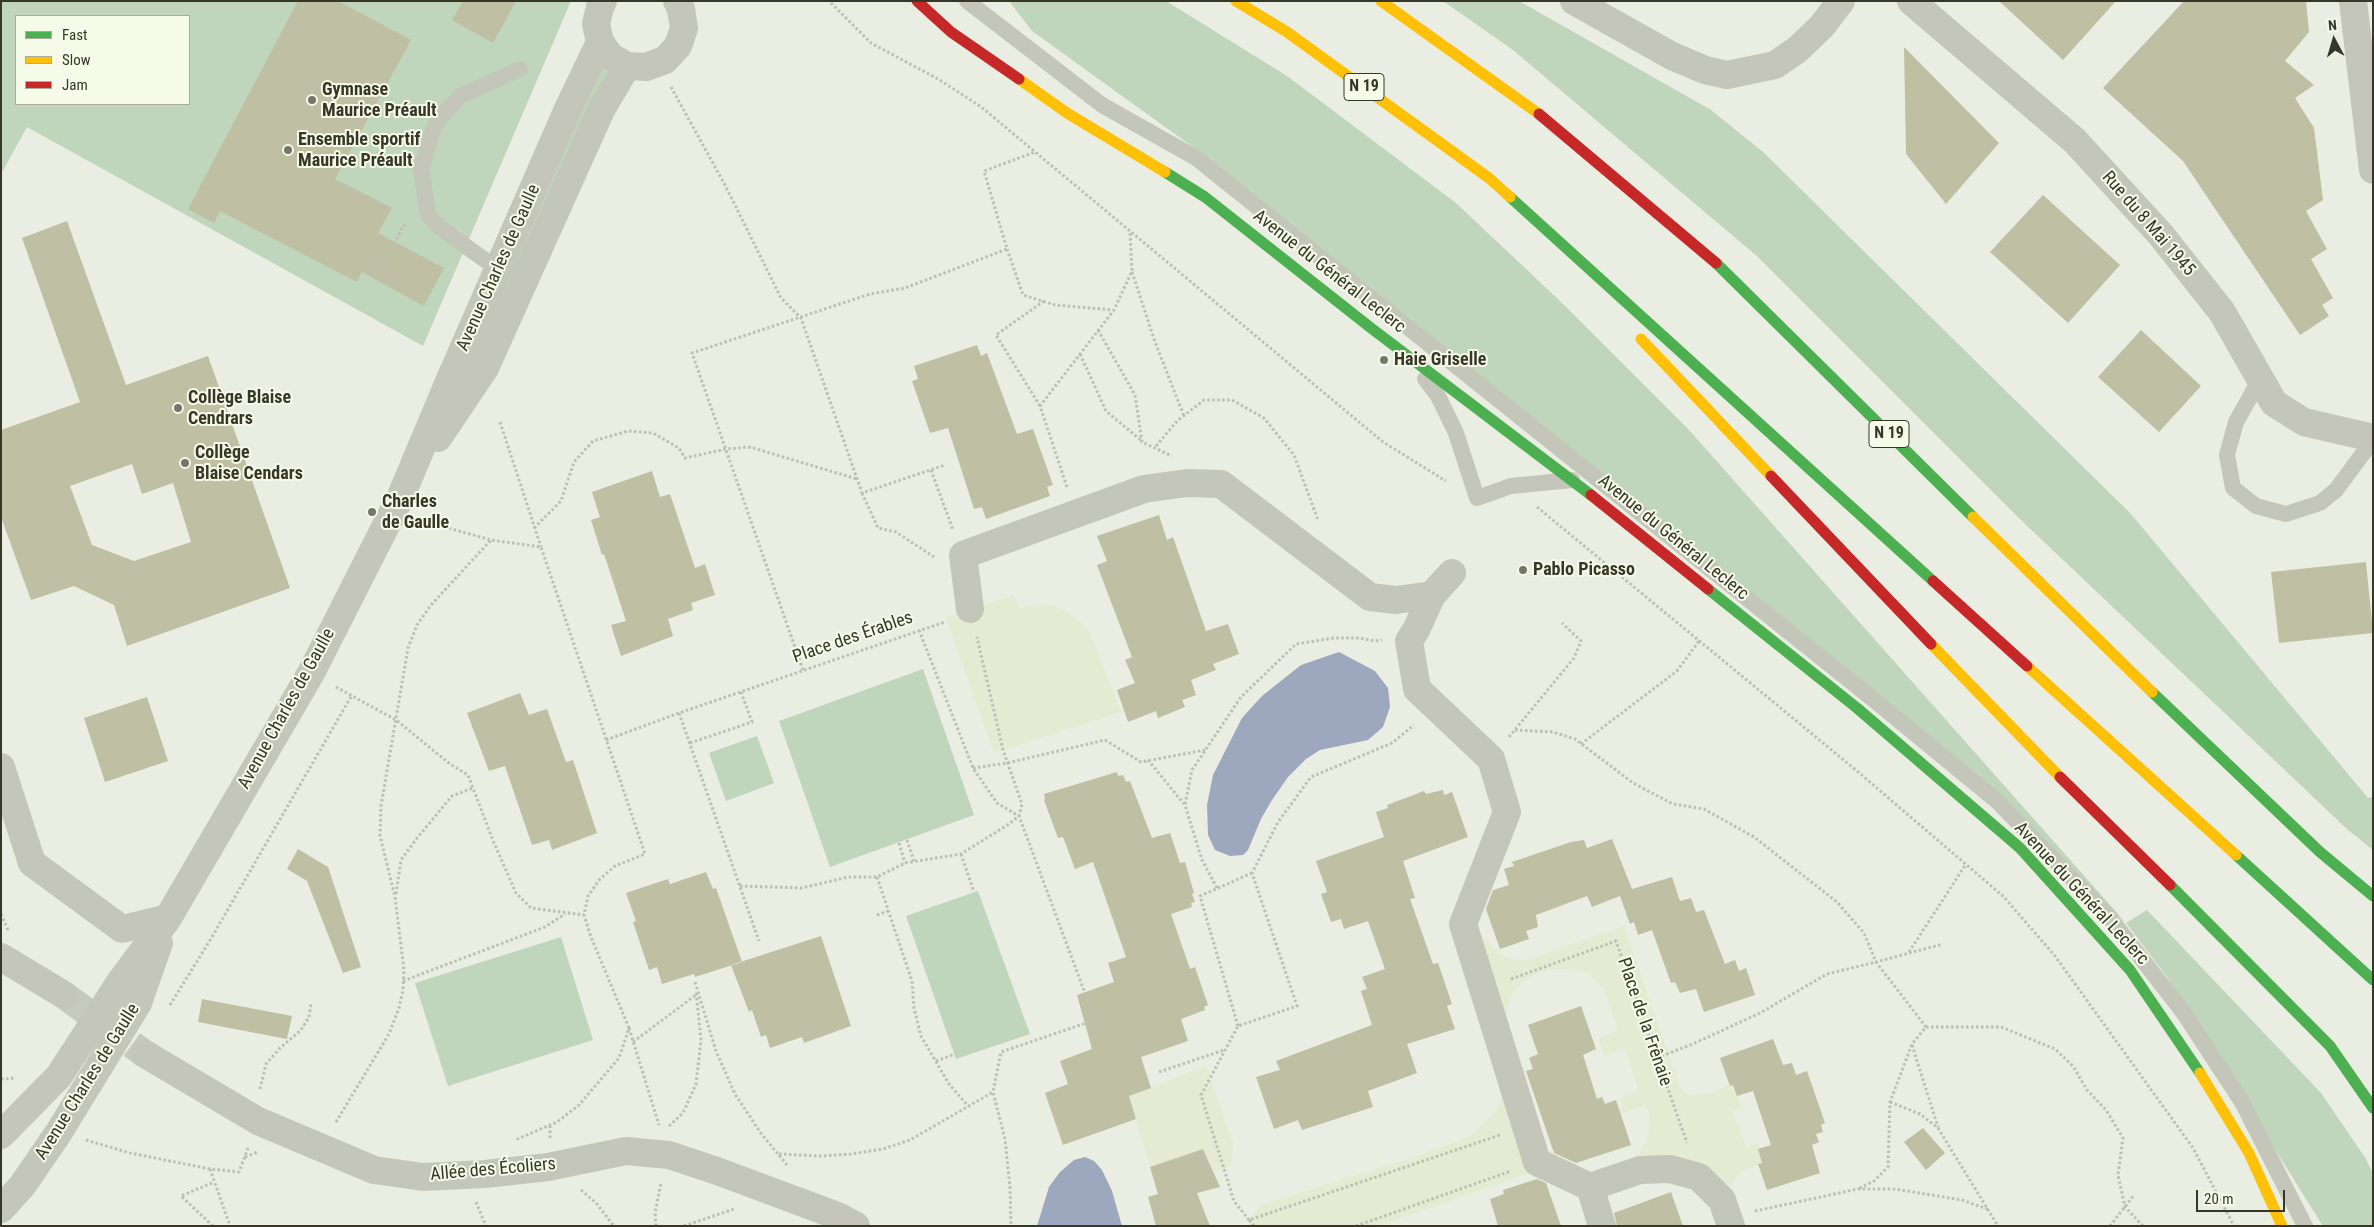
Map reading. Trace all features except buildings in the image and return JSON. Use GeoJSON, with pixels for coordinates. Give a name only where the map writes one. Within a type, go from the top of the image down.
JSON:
{"type":"FeatureCollection","features":[{"type":"Feature","properties":{"kind":"main road","name":"Avenue du Général Leclerc"},"geometry":{"type":"LineString","coordinates":[[917,1],[952,32],[1067,113],[1205,197],[1406,354],[1572,480],[1857,708],[2020,848],[2130,970],[2194,1063],[2250,1153],[2282,1226]]}},
{"type":"Feature","properties":{"kind":"main road","name":"N 19"},"geometry":{"type":"LineString","coordinates":[[1236,1],[1288,32],[1489,178],[2373,980]]}},
{"type":"Feature","properties":{"kind":"main road","name":"N 19"},"geometry":{"type":"LineString","coordinates":[[1382,1],[1543,117],[1731,276],[2058,602],[2320,852],[2373,896]]}},
{"type":"Feature","properties":{"kind":"main road"},"geometry":{"type":"LineString","coordinates":[[1489,178],[1598,292]]}},
{"type":"Feature","properties":{"kind":"main road"},"geometry":{"type":"LineString","coordinates":[[1632,328],[2026,744],[2330,1046],[2373,1108]]}},
{"type":"Feature","properties":{"kind":"street"},"geometry":{"type":"LineString","coordinates":[[603,1],[596,24],[600,42],[610,56],[627,66],[646,67],[664,60],[678,46],[684,28],[685,4]]}},
{"type":"Feature","properties":{"kind":"street"},"geometry":{"type":"LineString","coordinates":[[1574,1],[1672,56],[1704,70],[1726,75],[1775,64],[1798,49],[1822,26],[1841,1]]}},
{"type":"Feature","properties":{"kind":"street","name":"Rue du 8 Mai 1945"},"geometry":{"type":"LineString","coordinates":[[1911,1],[2082,148],[2161,235],[2222,312],[2259,381],[2274,403],[2304,422],[2373,439]]}},
{"type":"Feature","properties":{"kind":"street"},"geometry":{"type":"LineString","coordinates":[[2353,1],[2373,170]]}},
{"type":"Feature","properties":{"kind":"street","name":"Avenue Charles de Gaulle"},"geometry":{"type":"LineString","coordinates":[[1,1135],[59,1076],[120,982],[168,918],[310,673],[397,504],[567,111],[600,42]]}},
{"type":"Feature","properties":{"kind":"street","name":"Avenue Charles de Gaulle"},"geometry":{"type":"LineString","coordinates":[[397,504],[485,368],[601,110],[627,66]]}},
{"type":"Feature","properties":{"kind":"street"},"geometry":{"type":"LineString","coordinates":[[970,609],[963,555],[1144,489],[1187,483],[1221,484],[1370,597],[1396,600],[1432,595]]}},
{"type":"Feature","properties":{"kind":"street"},"geometry":{"type":"LineString","coordinates":[[1452,573],[1432,595],[1409,641],[1417,689],[1491,759],[1507,812],[1463,924],[1537,1162],[1590,1187],[1640,1170],[1670,1169],[1699,1177],[1722,1200],[1729,1221]]}},
{"type":"Feature","properties":{"kind":"street"},"geometry":{"type":"LineString","coordinates":[[1,767],[32,863],[122,929],[168,918]]}},
{"type":"Feature","properties":{"kind":"street","name":"Avenue Charles de Gaulle"},"geometry":{"type":"LineString","coordinates":[[1,1209],[22,1186],[59,1132],[138,1003],[168,918]]}},
{"type":"Feature","properties":{"kind":"street"},"geometry":{"type":"LineString","coordinates":[[1,957],[64,995]]}},
{"type":"Feature","properties":{"kind":"street","name":"Allée des Écoliers"},"geometry":{"type":"LineString","coordinates":[[145,1054],[258,1121],[374,1170],[423,1177],[485,1174],[548,1167],[626,1151],[669,1155],[717,1170],[838,1216],[856,1226]]}},
{"type":"Feature","properties":{"kind":"street"},"geometry":{"type":"LineString","coordinates":[[1590,1187],[1602,1226]]}},
{"type":"Feature","properties":{"kind":"lane"},"geometry":{"type":"LineString","coordinates":[[967,1],[1102,105],[1196,158],[1874,700],[1998,802],[2110,918],[2183,1012],[2242,1102],[2305,1226]]}},
{"type":"Feature","properties":{"kind":"lane"},"geometry":{"type":"LineString","coordinates":[[499,270],[439,227],[428,215],[421,168],[436,122],[460,96],[520,69]]}},
{"type":"Feature","properties":{"kind":"lane"},"geometry":{"type":"LineString","coordinates":[[1406,354],[1438,396],[1456,433],[1478,498],[1511,486],[1572,480]]}},
{"type":"Feature","properties":{"kind":"lane"},"geometry":{"type":"LineString","coordinates":[[2259,381],[2236,422],[2226,455],[2233,488],[2256,506],[2286,514],[2320,503],[2336,490],[2373,439]]}},
{"type":"Feature","properties":{"kind":"path"},"geometry":{"type":"LineString","coordinates":[[831,2],[870,43],[938,78],[980,106],[1383,442],[1449,482]]}},
{"type":"Feature","properties":{"kind":"path"},"geometry":{"type":"LineString","coordinates":[[658,63],[726,185],[781,298],[801,318],[862,493],[878,528],[896,532],[938,560],[963,555],[931,470]]}},
{"type":"Feature","properties":{"kind":"path"},"geometry":{"type":"LineString","coordinates":[[1035,152],[984,171],[1023,295],[1055,305],[1114,310]]}},
{"type":"Feature","properties":{"kind":"path"},"geometry":{"type":"LineString","coordinates":[[382,270],[403,226],[428,215]]}},
{"type":"Feature","properties":{"kind":"path"},"geometry":{"type":"LineString","coordinates":[[1130,231],[1132,271],[1155,342],[1184,416]]}},
{"type":"Feature","properties":{"kind":"path"},"geometry":{"type":"LineString","coordinates":[[803,670],[692,353],[870,294],[905,288],[1007,249]]}},
{"type":"Feature","properties":{"kind":"path"},"geometry":{"type":"LineString","coordinates":[[1040,406],[1114,310],[1132,271]]}},
{"type":"Feature","properties":{"kind":"path"},"geometry":{"type":"LineString","coordinates":[[1044,302],[996,335],[1040,406],[1076,513]]}},
{"type":"Feature","properties":{"kind":"path"},"geometry":{"type":"LineString","coordinates":[[1098,330],[1135,395],[1142,442]]}},
{"type":"Feature","properties":{"kind":"path"},"geometry":{"type":"LineString","coordinates":[[1080,354],[1106,411],[1142,442],[1156,446],[1173,456],[1187,483]]}},
{"type":"Feature","properties":{"kind":"path"},"geometry":{"type":"LineString","coordinates":[[1156,446],[1184,416],[1204,400],[1232,400],[1264,418],[1294,454],[1319,524],[1320,560]]}},
{"type":"Feature","properties":{"kind":"path"},"geometry":{"type":"LineString","coordinates":[[500,422],[645,854],[615,866],[600,879],[588,896],[584,916],[590,938],[629,1028],[662,1133],[683,1112],[696,1084],[701,1040],[695,982],[716,1051],[735,1094],[789,1167]]}},
{"type":"Feature","properties":{"kind":"path"},"geometry":{"type":"LineString","coordinates":[[534,528],[561,501],[574,462],[593,442],[628,431],[653,433],[679,448],[685,458],[726,449],[750,447],[857,479]]}},
{"type":"Feature","properties":{"kind":"path"},"geometry":{"type":"LineString","coordinates":[[862,493],[945,465]]}},
{"type":"Feature","properties":{"kind":"path"},"geometry":{"type":"LineString","coordinates":[[1511,486],[2004,897],[2055,956],[2193,1148],[2234,1226]]}},
{"type":"Feature","properties":{"kind":"path"},"geometry":{"type":"LineString","coordinates":[[397,504],[492,540],[541,548]]}},
{"type":"Feature","properties":{"kind":"path"},"geometry":{"type":"LineString","coordinates":[[321,1147],[389,1034],[399,1008],[403,981],[395,897],[380,836],[380,816],[408,648],[417,625],[430,605],[492,540]]}},
{"type":"Feature","properties":{"kind":"path"},"geometry":{"type":"LineString","coordinates":[[970,609],[1003,750],[1022,804],[1019,816],[1096,1020],[1001,1052],[993,1092],[1005,1139],[1010,1187],[1010,1226]]}},
{"type":"Feature","properties":{"kind":"path","name":"Place des Érables"},"geometry":{"type":"LineString","coordinates":[[606,740],[947,621],[970,609]]}},
{"type":"Feature","properties":{"kind":"path"},"geometry":{"type":"LineString","coordinates":[[1491,759],[1574,658],[1581,641],[1562,623]]}},
{"type":"Feature","properties":{"kind":"path"},"geometry":{"type":"LineString","coordinates":[[919,630],[973,768],[997,803],[1019,816]]}},
{"type":"Feature","properties":{"kind":"path"},"geometry":{"type":"LineString","coordinates":[[1184,805],[1192,770],[1241,697],[1296,644],[1334,638],[1359,638],[1375,641],[1416,630]]}},
{"type":"Feature","properties":{"kind":"path"},"geometry":{"type":"LineString","coordinates":[[1581,744],[1677,670],[1699,641]]}},
{"type":"Feature","properties":{"kind":"path"},"geometry":{"type":"LineString","coordinates":[[310,673],[396,720],[450,764],[468,775],[494,843],[516,893],[531,908],[584,916]]}},
{"type":"Feature","properties":{"kind":"path"},"geometry":{"type":"LineString","coordinates":[[690,743],[752,722],[741,692]]}},
{"type":"Feature","properties":{"kind":"path"},"geometry":{"type":"LineString","coordinates":[[168,1008],[210,942],[352,696]]}},
{"type":"Feature","properties":{"kind":"path"},"geometry":{"type":"LineString","coordinates":[[1238,1026],[1200,896],[1252,873],[1278,822],[1311,777],[1392,743],[1436,708]]}},
{"type":"Feature","properties":{"kind":"path"},"geometry":{"type":"LineString","coordinates":[[679,713],[759,942]]}},
{"type":"Feature","properties":{"kind":"path"},"geometry":{"type":"LineString","coordinates":[[1515,730],[1553,732],[1574,740],[1633,783],[1673,804],[1704,809],[1754,837],[1837,902],[1864,933],[1876,962],[1926,1027]]}},
{"type":"Feature","properties":{"kind":"path"},"geometry":{"type":"LineString","coordinates":[[973,768],[1007,763],[1105,740],[1141,762],[1206,750]]}},
{"type":"Feature","properties":{"kind":"path"},"geometry":{"type":"LineString","coordinates":[[1148,760],[1184,805],[1202,860],[1217,888]]}},
{"type":"Feature","properties":{"kind":"path"},"geometry":{"type":"LineString","coordinates":[[395,897],[401,860],[452,796],[474,788]]}},
{"type":"Feature","properties":{"kind":"path"},"geometry":{"type":"LineString","coordinates":[[740,886],[802,888],[848,877],[877,877],[905,862],[961,854],[1019,816]]}},
{"type":"Feature","properties":{"kind":"path"},"geometry":{"type":"LineString","coordinates":[[907,840],[914,861]]}},
{"type":"Feature","properties":{"kind":"path"},"geometry":{"type":"LineString","coordinates":[[898,842],[905,862]]}},
{"type":"Feature","properties":{"kind":"path"},"geometry":{"type":"LineString","coordinates":[[961,854],[974,892]]}},
{"type":"Feature","properties":{"kind":"path"},"geometry":{"type":"LineString","coordinates":[[1908,953],[1966,864]]}},
{"type":"Feature","properties":{"kind":"path"},"geometry":{"type":"LineString","coordinates":[[1252,873],[1297,1006],[1238,1026],[1201,1095],[1234,1200],[1254,1226]]}},
{"type":"Feature","properties":{"kind":"path"},"geometry":{"type":"LineString","coordinates":[[877,877],[912,981],[914,1008],[922,1036],[949,1084],[968,1106]]}},
{"type":"Feature","properties":{"kind":"path"},"geometry":{"type":"LineString","coordinates":[[878,915],[888,911]]}},
{"type":"Feature","properties":{"kind":"path"},"geometry":{"type":"LineString","coordinates":[[403,981],[545,927],[565,914]]}},
{"type":"Feature","properties":{"kind":"path","name":"Place de la Frênaie"},"geometry":{"type":"LineString","coordinates":[[1484,988],[1616,941],[1699,1177]]}},
{"type":"Feature","properties":{"kind":"path"},"geometry":{"type":"LineString","coordinates":[[1656,1058],[1695,1043],[1760,1013],[1827,974],[1943,944]]}},
{"type":"Feature","properties":{"kind":"path"},"geometry":{"type":"LineString","coordinates":[[633,1042],[696,995]]}},
{"type":"Feature","properties":{"kind":"path"},"geometry":{"type":"LineString","coordinates":[[1858,1189],[1874,1180],[1888,1167],[1890,1102],[1912,1044],[1926,1027]]}},
{"type":"Feature","properties":{"kind":"path"},"geometry":{"type":"LineString","coordinates":[[1926,1027],[2001,1027],[2055,1049],[2073,1066],[2087,1090],[2106,1110],[2123,1138],[2118,1174],[2125,1207],[2143,1226]]}},
{"type":"Feature","properties":{"kind":"path"},"geometry":{"type":"LineString","coordinates":[[510,1142],[557,1122],[580,1105],[619,1058],[629,1028]]}},
{"type":"Feature","properties":{"kind":"path"},"geometry":{"type":"LineString","coordinates":[[1912,1044],[1938,1128],[1980,1198],[1990,1210],[1998,1226]]}},
{"type":"Feature","properties":{"kind":"path"},"geometry":{"type":"LineString","coordinates":[[1159,1072],[1225,1050]]}},
{"type":"Feature","properties":{"kind":"path"},"geometry":{"type":"LineString","coordinates":[[936,1061],[955,1054]]}},
{"type":"Feature","properties":{"kind":"path"},"geometry":{"type":"LineString","coordinates":[[778,1154],[821,1156],[883,1149],[910,1140],[993,1092]]}},
{"type":"Feature","properties":{"kind":"path"},"geometry":{"type":"LineString","coordinates":[[1890,1102],[1920,1114],[1938,1128]]}},
{"type":"Feature","properties":{"kind":"path"},"geometry":{"type":"LineString","coordinates":[[1249,1220],[1527,1125]]}},
{"type":"Feature","properties":{"kind":"path"},"geometry":{"type":"LineString","coordinates":[[90,1131],[84,1140],[130,1153],[210,1169],[230,1226]]}},
{"type":"Feature","properties":{"kind":"path"},"geometry":{"type":"LineString","coordinates":[[656,1226],[655,1213],[658,1196],[669,1155]]}},
{"type":"Feature","properties":{"kind":"path"},"geometry":{"type":"LineString","coordinates":[[1356,1226],[1537,1162]]}},
{"type":"Feature","properties":{"kind":"path"},"geometry":{"type":"LineString","coordinates":[[548,1167],[596,1204],[614,1226]]}},
{"type":"Feature","properties":{"kind":"path"},"geometry":{"type":"LineString","coordinates":[[212,1226],[182,1196],[214,1182]]}},
{"type":"Feature","properties":{"kind":"path"},"geometry":{"type":"LineString","coordinates":[[1729,1221],[1858,1189],[1895,1189],[1962,1200],[1990,1210]]}},
{"type":"Feature","properties":{"kind":"path"},"geometry":{"type":"LineString","coordinates":[[2110,1226],[2134,1195]]}},
{"type":"Feature","properties":{"kind":"shaded area","name":"Ensemble sportif Maurice Préault"},"geometry":{"type":"Polygon","coordinates":[[[1,1],[571,1],[423,346],[27,127],[1,174],[1,1]]]}},
{"type":"Feature","properties":{"kind":"shaded area"},"geometry":{"type":"Polygon","coordinates":[[[1009,1],[1166,1],[1287,76],[1456,203],[1561,302],[1690,431],[2126,923],[1968,771],[1197,150],[1032,31],[1009,1]]]}},
{"type":"Feature","properties":{"kind":"shaded area"},"geometry":{"type":"Polygon","coordinates":[[[1443,1],[1519,1],[1711,110],[1763,152],[2131,514],[2368,798],[2373,797],[2373,850],[2347,829],[2023,522],[1758,257],[1513,50],[1443,1]]]}},
{"type":"Feature","properties":{"kind":"shaded area"},"geometry":{"type":"Polygon","coordinates":[[[602,61],[612,66],[604,78],[495,320],[488,316],[602,61]]]}},
{"type":"Feature","properties":{"kind":"shaded area"},"geometry":{"type":"Polygon","coordinates":[[[1014,595],[1019,608],[1043,604],[1054,606],[1066,611],[1084,625],[1092,637],[1121,712],[994,753],[946,618],[1014,595]]]}},
{"type":"Feature","properties":{"kind":"shaded area"},"geometry":{"type":"Polygon","coordinates":[[[923,669],[974,815],[830,867],[779,721],[923,669]]]}},
{"type":"Feature","properties":{"kind":"shaded area"},"geometry":{"type":"Polygon","coordinates":[[[757,736],[774,783],[726,801],[709,753],[757,736]]]}},
{"type":"Feature","properties":{"kind":"shaded area"},"geometry":{"type":"Polygon","coordinates":[[[978,891],[1030,1034],[956,1059],[906,916],[978,891]]]}},
{"type":"Feature","properties":{"kind":"shaded area"},"geometry":{"type":"Polygon","coordinates":[[[2147,910],[2321,1093],[2366,1159],[2373,1174],[2373,1226],[2323,1226],[2167,977],[2126,923],[2147,910]]]}},
{"type":"Feature","properties":{"kind":"shaded area"},"geometry":{"type":"Polygon","coordinates":[[[1624,926],[1680,1088],[1691,1096],[1711,1093],[1729,1084],[1733,1085],[1743,1108],[1732,1111],[1746,1147],[1757,1144],[1762,1163],[1743,1170],[1735,1178],[1732,1187],[1708,1171],[1627,1164],[1639,1155],[1648,1138],[1650,1112],[1645,1105],[1616,1115],[1615,1111],[1623,1108],[1620,1099],[1638,1089],[1625,1048],[1604,1057],[1599,1038],[1618,1030],[1604,989],[1589,974],[1572,969],[1550,969],[1527,978],[1511,995],[1503,1022],[1475,930],[1501,955],[1516,960],[1529,959],[1624,926]]]}},
{"type":"Feature","properties":{"kind":"shaded area"},"geometry":{"type":"Polygon","coordinates":[[[561,937],[593,1040],[448,1086],[415,983],[561,937]]]}},
{"type":"Feature","properties":{"kind":"shaded area"},"geometry":{"type":"Polygon","coordinates":[[[1206,1066],[1233,1143],[1231,1166],[1214,1171],[1203,1149],[1150,1167],[1129,1096],[1206,1066]]]}},
{"type":"Feature","properties":{"kind":"shaded area"},"geometry":{"type":"Polygon","coordinates":[[[1504,1091],[1532,1172],[1379,1226],[1250,1226],[1249,1220],[1260,1205],[1405,1160],[1469,1137],[1491,1117],[1500,1104],[1504,1091]]]}},
{"type":"Feature","properties":{"kind":"water"},"geometry":{"type":"Polygon","coordinates":[[[1339,652],[1375,671],[1388,688],[1390,707],[1383,727],[1368,740],[1320,750],[1306,759],[1288,777],[1272,800],[1261,819],[1248,850],[1243,855],[1230,856],[1215,850],[1208,835],[1207,805],[1213,775],[1242,718],[1262,696],[1301,665],[1339,652]]]}},
{"type":"Feature","properties":{"kind":"water"},"geometry":{"type":"Polygon","coordinates":[[[1085,1157],[1094,1161],[1102,1170],[1112,1191],[1122,1226],[1037,1226],[1049,1187],[1060,1172],[1074,1160],[1085,1157]]]}},
{"type":"Feature","properties":{"kind":"tunnel"},"geometry":{"type":"LineString","coordinates":[[64,995],[145,1054]]}},
{"type":"Feature","properties":{"kind":"traffic: fast"},"geometry":{"type":"LineString","coordinates":[[1165,172],[1205,197],[1371,328],[1591,495]]}},
{"type":"Feature","properties":{"kind":"traffic: fast"},"geometry":{"type":"LineString","coordinates":[[1510,197],[1933,581]]}},
{"type":"Feature","properties":{"kind":"traffic: fast"},"geometry":{"type":"LineString","coordinates":[[1716,263],[1973,517]]}},
{"type":"Feature","properties":{"kind":"traffic: fast"},"geometry":{"type":"LineString","coordinates":[[1708,589],[1857,708],[2020,848],[2130,970],[2200,1073]]}},
{"type":"Feature","properties":{"kind":"traffic: fast"},"geometry":{"type":"LineString","coordinates":[[2152,692],[2320,852],[2373,896]]}},
{"type":"Feature","properties":{"kind":"traffic: fast"},"geometry":{"type":"LineString","coordinates":[[2236,855],[2373,980]]}},
{"type":"Feature","properties":{"kind":"traffic: fast"},"geometry":{"type":"LineString","coordinates":[[2170,885],[2330,1046],[2373,1108]]}},
{"type":"Feature","properties":{"kind":"traffic: slow"},"geometry":{"type":"LineString","coordinates":[[1236,1],[1287,32],[1489,178],[1510,197]]}},
{"type":"Feature","properties":{"kind":"traffic: slow"},"geometry":{"type":"LineString","coordinates":[[1381,1],[1539,114]]}},
{"type":"Feature","properties":{"kind":"traffic: slow"},"geometry":{"type":"LineString","coordinates":[[1019,79],[1067,113],[1165,172]]}},
{"type":"Feature","properties":{"kind":"traffic: slow"},"geometry":{"type":"LineString","coordinates":[[1641,339],[1771,476]]}},
{"type":"Feature","properties":{"kind":"traffic: slow"},"geometry":{"type":"LineString","coordinates":[[1973,517],[2152,692]]}},
{"type":"Feature","properties":{"kind":"traffic: slow"},"geometry":{"type":"LineString","coordinates":[[1931,644],[2060,777]]}},
{"type":"Feature","properties":{"kind":"traffic: slow"},"geometry":{"type":"LineString","coordinates":[[2027,666],[2236,855]]}},
{"type":"Feature","properties":{"kind":"traffic: slow"},"geometry":{"type":"LineString","coordinates":[[2200,1073],[2249,1153],[2282,1226]]}},
{"type":"Feature","properties":{"kind":"traffic: jam"},"geometry":{"type":"LineString","coordinates":[[917,1],[951,32],[1019,79]]}},
{"type":"Feature","properties":{"kind":"traffic: jam"},"geometry":{"type":"LineString","coordinates":[[1539,114],[1716,263]]}},
{"type":"Feature","properties":{"kind":"traffic: jam"},"geometry":{"type":"LineString","coordinates":[[1771,476],[1931,644]]}},
{"type":"Feature","properties":{"kind":"traffic: jam"},"geometry":{"type":"LineString","coordinates":[[1591,495],[1708,589]]}},
{"type":"Feature","properties":{"kind":"traffic: jam"},"geometry":{"type":"LineString","coordinates":[[1933,581],[2027,666]]}},
{"type":"Feature","properties":{"kind":"traffic: jam"},"geometry":{"type":"LineString","coordinates":[[2060,777],[2170,885]]}},
{"type":"Feature","properties":{"kind":"place","name":"Gymnase Maurice Préault"},"geometry":{"type":"Point","coordinates":[312,100]}},
{"type":"Feature","properties":{"kind":"place","name":"Ensemble sportif Maurice Préault"},"geometry":{"type":"Point","coordinates":[288,150]}},
{"type":"Feature","properties":{"kind":"place","name":"Haie Griselle"},"geometry":{"type":"Point","coordinates":[1384,360]}},
{"type":"Feature","properties":{"kind":"place","name":"Collège Blaise Cendrars"},"geometry":{"type":"Point","coordinates":[178,408]}},
{"type":"Feature","properties":{"kind":"place","name":"Collège Blaise Cendars"},"geometry":{"type":"Point","coordinates":[185,463]}},
{"type":"Feature","properties":{"kind":"place","name":"Charles de Gaulle"},"geometry":{"type":"Point","coordinates":[372,512]}},
{"type":"Feature","properties":{"kind":"place","name":"Pablo Picasso"},"geometry":{"type":"Point","coordinates":[1523,570]}}]}
